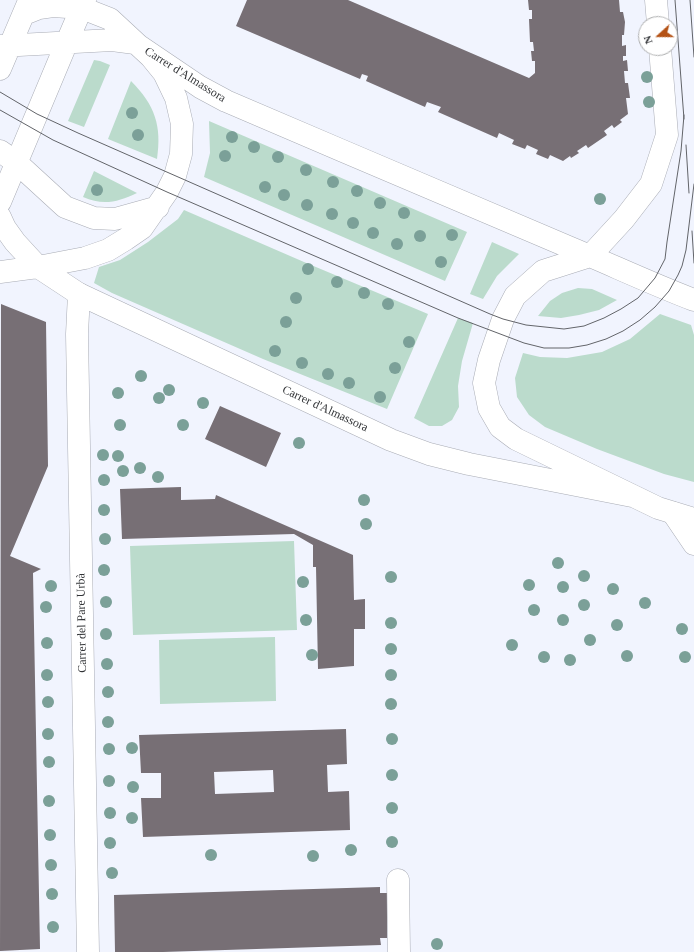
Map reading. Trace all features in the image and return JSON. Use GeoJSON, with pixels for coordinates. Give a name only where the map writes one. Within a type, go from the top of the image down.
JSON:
{"type":"FeatureCollection","features":[{"type":"Feature","properties":{"kind":"main road"},"geometry":{"type":"LineString","coordinates":[[656,0],[657,16]]}},
{"type":"Feature","properties":{"kind":"main road"},"geometry":{"type":"LineString","coordinates":[[0,202],[9,157],[67,42],[84,4]]}},
{"type":"Feature","properties":{"kind":"main road"},"geometry":{"type":"LineString","coordinates":[[0,70],[5,46],[27,7],[39,8],[84,4],[110,20],[150,57],[164,73],[176,98],[182,124],[181,154],[175,176],[158,207],[142,228],[108,250],[85,258],[38,267],[0,272]]}},
{"type":"Feature","properties":{"kind":"main road"},"geometry":{"type":"LineString","coordinates":[[5,46],[112,40],[135,43]]}},
{"type":"Feature","properties":{"kind":"main road","name":"Carrer d'Almassora"},"geometry":{"type":"LineString","coordinates":[[135,43],[200,87],[226,101],[669,291],[694,300]]}},
{"type":"Feature","properties":{"kind":"main road"},"geometry":{"type":"LineString","coordinates":[[590,256],[624,219],[651,184],[667,135],[661,56]]}},
{"type":"Feature","properties":{"kind":"main road"},"geometry":{"type":"LineString","coordinates":[[9,157],[65,207],[94,218],[115,219],[158,207]]}},
{"type":"Feature","properties":{"kind":"main road","name":"Carrer d'Almassora"},"geometry":{"type":"LineString","coordinates":[[0,217],[5,228],[15,242],[38,267],[79,294],[391,440],[429,454],[469,464],[632,496]]}},
{"type":"Feature","properties":{"kind":"main road","name":"Carrer d'Almassora"},"geometry":{"type":"LineString","coordinates":[[590,256],[543,271],[515,296],[503,319],[489,360],[484,383],[489,408],[500,427],[516,439],[658,508],[694,519]]}},
{"type":"Feature","properties":{"kind":"main road","name":"Carrer del Pare Urbà"},"geometry":{"type":"LineString","coordinates":[[79,294],[77,350],[88,952]]}},
{"type":"Feature","properties":{"kind":"main road"},"geometry":{"type":"LineString","coordinates":[[673,513],[694,544]]}},
{"type":"Feature","properties":{"kind":"main road"},"geometry":{"type":"LineString","coordinates":[[398,880],[399,952]]}},
{"type":"Feature","properties":{"kind":"green space"},"geometry":{"type":"Polygon","coordinates":[[[94,60],[110,65],[84,127],[68,121],[94,60]]]}},
{"type":"Feature","properties":{"kind":"green space"},"geometry":{"type":"Polygon","coordinates":[[[131,81],[146,99],[155,117],[158,136],[157,159],[108,139],[131,81]]]}},
{"type":"Feature","properties":{"kind":"green space"},"geometry":{"type":"Polygon","coordinates":[[[209,121],[467,232],[445,281],[204,177],[210,153],[209,121]]]}},
{"type":"Feature","properties":{"kind":"green space"},"geometry":{"type":"Polygon","coordinates":[[[94,171],[137,193],[117,201],[110,202],[90,200],[83,197],[94,171]]]}},
{"type":"Feature","properties":{"kind":"green space"},"geometry":{"type":"Polygon","coordinates":[[[184,210],[428,314],[387,409],[263,359],[112,293],[94,283],[99,267],[120,260],[148,242],[178,219],[184,210]]]}},
{"type":"Feature","properties":{"kind":"green space"},"geometry":{"type":"Polygon","coordinates":[[[492,242],[519,254],[497,276],[483,299],[470,294],[492,242]]]}},
{"type":"Feature","properties":{"kind":"green space"},"geometry":{"type":"Polygon","coordinates":[[[578,288],[592,289],[617,300],[599,310],[579,315],[561,318],[538,316],[550,301],[562,293],[578,288]]]}},
{"type":"Feature","properties":{"kind":"green space"},"geometry":{"type":"Polygon","coordinates":[[[660,314],[691,325],[694,335],[694,482],[664,474],[597,449],[545,427],[529,415],[517,397],[515,378],[523,353],[540,357],[567,358],[602,352],[630,339],[660,314]]]}},
{"type":"Feature","properties":{"kind":"green space"},"geometry":{"type":"Polygon","coordinates":[[[458,318],[473,323],[462,361],[458,386],[459,407],[452,420],[442,426],[429,426],[414,418],[458,318]]]}},
{"type":"Feature","properties":{"kind":"green space"},"geometry":{"type":"Polygon","coordinates":[[[294,541],[297,630],[133,635],[130,546],[294,541]]]}},
{"type":"Feature","properties":{"kind":"green space"},"geometry":{"type":"Polygon","coordinates":[[[275,637],[276,701],[160,704],[159,640],[275,637]]]}},
{"type":"Feature","properties":{"kind":"building"},"geometry":{"type":"Polygon","coordinates":[[[247,0],[348,0],[529,78],[535,73],[535,61],[532,61],[531,51],[534,51],[533,42],[530,42],[529,19],[532,19],[532,10],[529,10],[528,0],[619,0],[620,12],[623,12],[625,22],[624,35],[622,35],[622,46],[626,45],[626,56],[623,56],[623,61],[627,60],[628,71],[624,71],[625,83],[628,83],[630,98],[626,98],[628,114],[620,120],[622,122],[614,128],[612,125],[604,131],[607,135],[588,148],[586,145],[577,151],[579,153],[571,158],[570,156],[563,161],[550,155],[548,159],[536,154],[538,150],[527,145],[525,149],[512,144],[514,140],[499,133],[497,138],[438,112],[441,107],[427,102],[425,107],[366,81],[368,76],[362,74],[360,79],[236,26],[247,0]]]}},
{"type":"Feature","properties":{"kind":"building"},"geometry":{"type":"Polygon","coordinates":[[[1,304],[46,322],[48,466],[10,556],[41,569],[33,573],[40,949],[0,951],[1,304]]]}},
{"type":"Feature","properties":{"kind":"building"},"geometry":{"type":"Polygon","coordinates":[[[220,406],[281,433],[266,467],[205,439],[220,406]]]}},
{"type":"Feature","properties":{"kind":"building"},"geometry":{"type":"Polygon","coordinates":[[[181,487],[181,500],[215,499],[216,495],[353,555],[354,600],[365,599],[365,629],[354,629],[354,666],[318,669],[316,567],[313,567],[313,545],[294,534],[122,539],[120,489],[181,487]]]}},
{"type":"Feature","properties":{"kind":"building"},"geometry":{"type":"Polygon","coordinates":[[[346,729],[347,764],[327,765],[328,792],[349,791],[350,830],[143,837],[141,798],[161,798],[161,773],[141,773],[139,735],[346,729]],[[273,770],[214,772],[215,794],[274,792],[273,770]]]}},
{"type":"Feature","properties":{"kind":"building"},"geometry":{"type":"Polygon","coordinates":[[[380,887],[380,893],[387,893],[387,938],[380,938],[381,945],[163,952],[115,952],[114,895],[380,887]]]}},
{"type":"Feature","properties":{"kind":"tram line"},"geometry":{"type":"LineString","coordinates":[[675,0],[684,119]]}},
{"type":"Feature","properties":{"kind":"tram line"},"geometry":{"type":"LineString","coordinates":[[690,0],[694,57]]}},
{"type":"Feature","properties":{"kind":"tram line"},"geometry":{"type":"LineString","coordinates":[[0,92],[37,114],[78,133],[490,314],[526,325],[564,329],[584,326],[621,309],[638,298],[655,278],[665,259],[681,151],[684,115]]}},
{"type":"Feature","properties":{"kind":"tram line"},"geometry":{"type":"LineString","coordinates":[[0,110],[53,140],[167,192],[458,318],[524,343],[544,348],[569,348],[587,345],[606,339],[623,331],[640,320],[655,307],[669,291],[682,266],[686,250],[694,184]]}},
{"type":"Feature","properties":{"kind":"tram line"},"geometry":{"type":"LineString","coordinates":[[686,145],[689,193]]}},
{"type":"Feature","properties":{"kind":"tram line"},"geometry":{"type":"LineString","coordinates":[[692,231],[694,263]]}}]}
